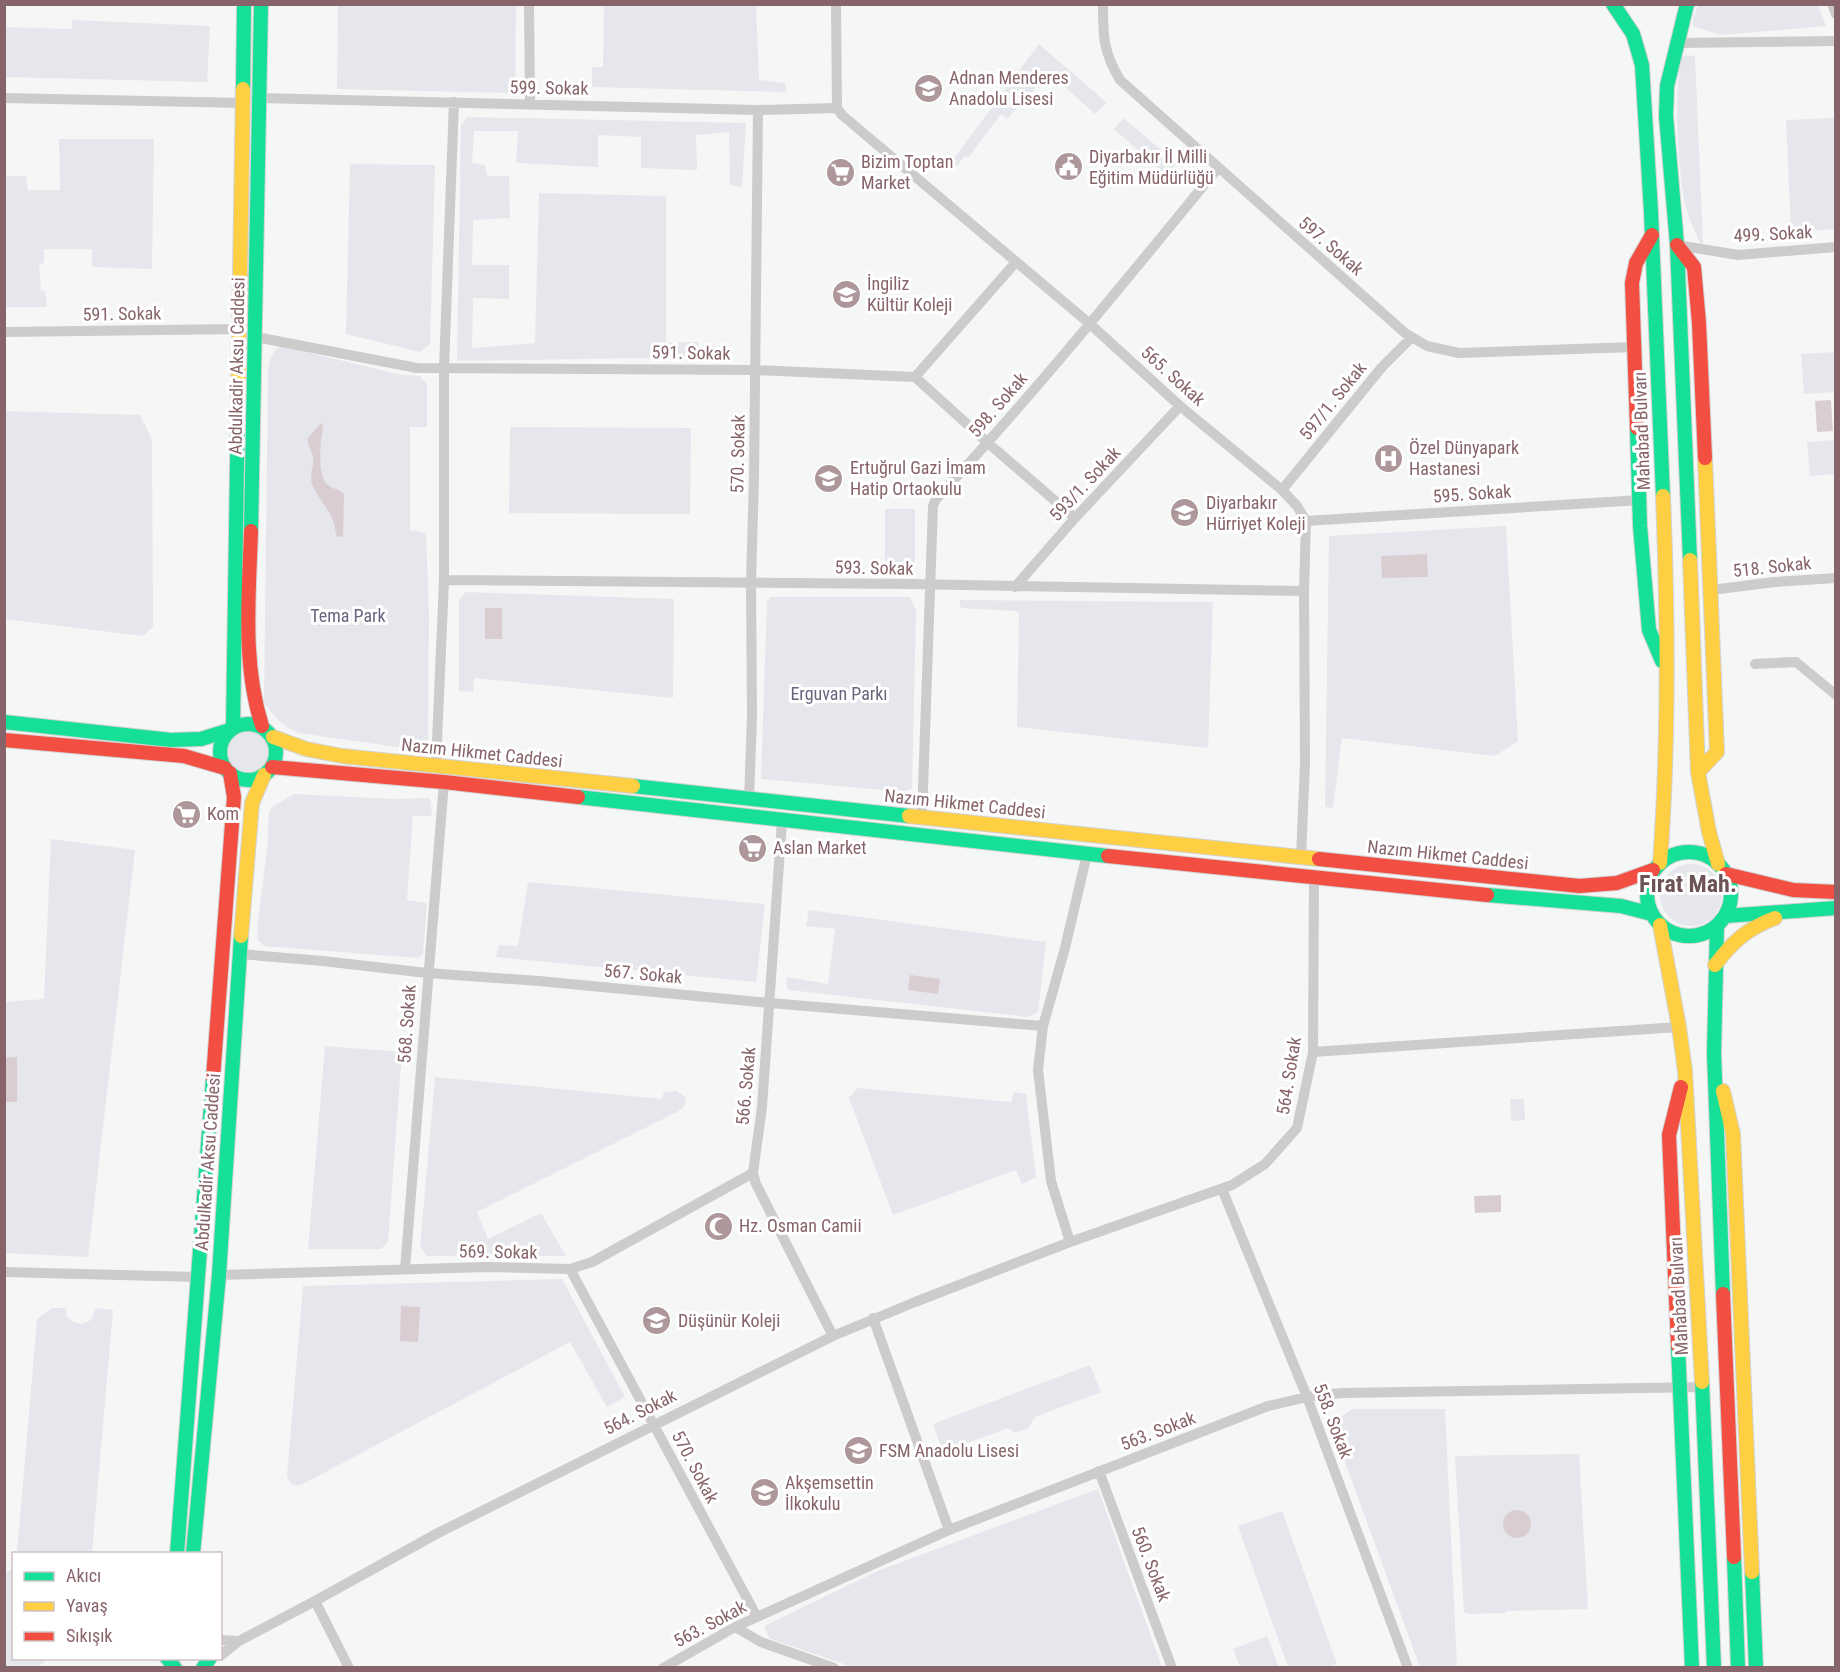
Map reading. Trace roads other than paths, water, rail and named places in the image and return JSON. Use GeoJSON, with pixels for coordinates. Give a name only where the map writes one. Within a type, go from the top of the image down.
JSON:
{"type":"FeatureCollection","features":[{"type":"Feature","properties":{"kind":"main road","name":"Abdulkadir Aksu Caddesi"},"geometry":{"type":"LineString","coordinates":[[231,729],[244,4]]}},
{"type":"Feature","properties":{"kind":"main road","name":"Abdulkadir Aksu Caddesi"},"geometry":{"type":"LineString","coordinates":[[261,4],[249,643],[256,707],[262,726]]}},
{"type":"Feature","properties":{"kind":"main road","name":"Mahabad Bulvarı"},"geometry":{"type":"LineString","coordinates":[[1613,4],[1633,34],[1642,66],[1652,234],[1663,507],[1666,671],[1665,796],[1657,867]]}},
{"type":"Feature","properties":{"kind":"main road"},"geometry":{"type":"LineString","coordinates":[[1687,4],[1667,86],[1666,116],[1677,245],[1698,772],[1709,832],[1731,895],[1721,920],[1715,965],[1714,1053],[1738,1668]]}},
{"type":"Feature","properties":{"kind":"main road"},"geometry":{"type":"LineString","coordinates":[[1652,234],[1636,263],[1632,282],[1640,500],[1649,630],[1666,671]]}},
{"type":"Feature","properties":{"kind":"main road"},"geometry":{"type":"LineString","coordinates":[[1677,245],[1694,267],[1699,323],[1711,590],[1717,752],[1698,772]]}},
{"type":"Feature","properties":{"kind":"main road"},"geometry":{"type":"LineString","coordinates":[[4,722],[171,740],[201,739],[242,724],[252,723],[262,726],[273,737],[277,747],[276,758],[268,771],[246,780],[227,770],[184,756],[4,740]]}},
{"type":"Feature","properties":{"kind":"main road"},"geometry":{"type":"LineString","coordinates":[[227,770],[220,752],[224,736],[231,729]]}},
{"type":"Feature","properties":{"kind":"main road","name":"Nazım Hikmet Caddesi"},"geometry":{"type":"LineString","coordinates":[[273,737],[306,750],[381,761],[1581,886],[1616,884],[1657,867]]}},
{"type":"Feature","properties":{"kind":"main road","name":"Abdulkadir Aksu Caddesi"},"geometry":{"type":"LineString","coordinates":[[177,1552],[234,797],[227,770]]}},
{"type":"Feature","properties":{"kind":"main road","name":"Abdulkadir Aksu Caddesi"},"geometry":{"type":"LineString","coordinates":[[192,1552],[219,1275],[252,803],[268,771]]}},
{"type":"Feature","properties":{"kind":"main road","name":"Nazım Hikmet Caddesi"},"geometry":{"type":"LineString","coordinates":[[268,771],[444,782],[782,821],[978,840],[1087,854],[1418,889],[1621,906],[1656,920]]}},
{"type":"Feature","properties":{"kind":"main road"},"geometry":{"type":"LineString","coordinates":[[1836,892],[1799,892],[1771,887],[1722,869],[1702,854],[1683,852],[1670,856],[1657,867],[1646,892],[1648,904],[1656,920],[1671,932],[1683,936],[1701,933],[1721,920],[1836,908]]}},
{"type":"Feature","properties":{"kind":"main road"},"geometry":{"type":"LineString","coordinates":[[1715,965],[1742,933],[1759,923],[1793,912]]}},
{"type":"Feature","properties":{"kind":"main road","name":"Mahabad Bulvarı"},"geometry":{"type":"LineString","coordinates":[[1656,920],[1679,1027],[1685,1071],[1714,1668]]}},
{"type":"Feature","properties":{"kind":"main road"},"geometry":{"type":"LineString","coordinates":[[1714,1053],[1733,1134],[1756,1668]]}},
{"type":"Feature","properties":{"kind":"main road"},"geometry":{"type":"LineString","coordinates":[[1685,1071],[1669,1135],[1692,1668]]}},
{"type":"Feature","properties":{"kind":"street"},"geometry":{"type":"LineString","coordinates":[[530,4],[530,104]]}},
{"type":"Feature","properties":{"kind":"street"},"geometry":{"type":"LineString","coordinates":[[836,4],[837,108]]}},
{"type":"Feature","properties":{"kind":"street","name":"597. Sokak"},"geometry":{"type":"LineString","coordinates":[[1103,4],[1103,38],[1110,62],[1120,80],[1412,337],[1427,346],[1459,353],[1635,347]]}},
{"type":"Feature","properties":{"kind":"street"},"geometry":{"type":"LineString","coordinates":[[1832,4],[1836,14]]}},
{"type":"Feature","properties":{"kind":"street"},"geometry":{"type":"LineString","coordinates":[[1676,43],[1836,41]]}},
{"type":"Feature","properties":{"kind":"street"},"geometry":{"type":"LineString","coordinates":[[4,98],[244,103]]}},
{"type":"Feature","properties":{"kind":"street","name":"599. Sokak"},"geometry":{"type":"LineString","coordinates":[[259,98],[758,110],[837,108]]}},
{"type":"Feature","properties":{"kind":"street"},"geometry":{"type":"LineString","coordinates":[[436,765],[444,580],[444,368],[454,102]]}},
{"type":"Feature","properties":{"kind":"street","name":"565. Sokak"},"geometry":{"type":"LineString","coordinates":[[837,108],[842,115],[1090,324],[1180,406],[1282,490],[1297,506],[1306,521]]}},
{"type":"Feature","properties":{"kind":"street","name":"570. Sokak"},"geometry":{"type":"LineString","coordinates":[[749,799],[752,717],[751,582],[758,110]]}},
{"type":"Feature","properties":{"kind":"street","name":"598. Sokak"},"geometry":{"type":"LineString","coordinates":[[922,817],[933,506],[936,499],[988,443],[1090,324],[1218,168]]}},
{"type":"Feature","properties":{"kind":"street","name":"499. Sokak"},"geometry":{"type":"LineString","coordinates":[[1677,245],[1738,255],[1836,248]]}},
{"type":"Feature","properties":{"kind":"street"},"geometry":{"type":"LineString","coordinates":[[1016,262],[915,376],[1075,518]]}},
{"type":"Feature","properties":{"kind":"street","name":"591. Sokak"},"geometry":{"type":"LineString","coordinates":[[4,332],[239,329]]}},
{"type":"Feature","properties":{"kind":"street","name":"591. Sokak"},"geometry":{"type":"LineString","coordinates":[[256,336],[417,368],[755,370],[915,376]]}},
{"type":"Feature","properties":{"kind":"street","name":"597/1. Sokak"},"geometry":{"type":"LineString","coordinates":[[1282,490],[1382,367],[1412,337]]}},
{"type":"Feature","properties":{"kind":"street","name":"593/1. Sokak"},"geometry":{"type":"LineString","coordinates":[[1015,587],[1075,518],[1180,406]]}},
{"type":"Feature","properties":{"kind":"street","name":"595. Sokak"},"geometry":{"type":"LineString","coordinates":[[1306,521],[1640,500]]}},
{"type":"Feature","properties":{"kind":"street"},"geometry":{"type":"LineString","coordinates":[[1301,857],[1305,763],[1306,521]]}},
{"type":"Feature","properties":{"kind":"street","name":"518. Sokak"},"geometry":{"type":"LineString","coordinates":[[1711,590],[1774,582],[1836,578]]}},
{"type":"Feature","properties":{"kind":"street","name":"593. Sokak"},"geometry":{"type":"LineString","coordinates":[[444,580],[751,582],[1304,591]]}},
{"type":"Feature","properties":{"kind":"street"},"geometry":{"type":"LineString","coordinates":[[1755,664],[1796,662],[1836,695]]}},
{"type":"Feature","properties":{"kind":"street","name":"568. Sokak"},"geometry":{"type":"LineString","coordinates":[[405,1269],[444,782]]}},
{"type":"Feature","properties":{"kind":"street","name":"566. Sokak"},"geometry":{"type":"LineString","coordinates":[[753,1173],[762,1107],[782,821]]}},
{"type":"Feature","properties":{"kind":"street"},"geometry":{"type":"LineString","coordinates":[[1070,1242],[1051,1181],[1038,1070],[1043,1026],[1065,948],[1087,854]]}},
{"type":"Feature","properties":{"kind":"street","name":"564. Sokak"},"geometry":{"type":"LineString","coordinates":[[222,1654],[239,1641],[438,1533],[833,1335],[1070,1242],[1222,1189],[1265,1164],[1297,1128],[1313,1052],[1314,878]]}},
{"type":"Feature","properties":{"kind":"street","name":"567. Sokak"},"geometry":{"type":"LineString","coordinates":[[240,954],[427,973],[1043,1026]]}},
{"type":"Feature","properties":{"kind":"street"},"geometry":{"type":"LineString","coordinates":[[1313,1052],[1679,1027]]}},
{"type":"Feature","properties":{"kind":"street"},"geometry":{"type":"LineString","coordinates":[[753,1173],[756,1184],[833,1335]]}},
{"type":"Feature","properties":{"kind":"street","name":"569. Sokak"},"geometry":{"type":"LineString","coordinates":[[219,1275],[405,1269],[570,1269],[592,1262],[753,1173]]}},
{"type":"Feature","properties":{"kind":"street","name":"558. Sokak"},"geometry":{"type":"LineString","coordinates":[[1222,1189],[1307,1397],[1408,1668]]}},
{"type":"Feature","properties":{"kind":"street","name":"570. Sokak"},"geometry":{"type":"LineString","coordinates":[[570,1269],[757,1617]]}},
{"type":"Feature","properties":{"kind":"street"},"geometry":{"type":"LineString","coordinates":[[4,1272],[198,1277]]}},
{"type":"Feature","properties":{"kind":"street"},"geometry":{"type":"LineString","coordinates":[[873,1318],[949,1530]]}},
{"type":"Feature","properties":{"kind":"street","name":"563. Sokak"},"geometry":{"type":"LineString","coordinates":[[663,1668],[735,1627],[949,1530],[1268,1406],[1307,1397],[1342,1393],[1702,1387]]}},
{"type":"Feature","properties":{"kind":"street","name":"560. Sokak"},"geometry":{"type":"LineString","coordinates":[[1099,1471],[1172,1668]]}},
{"type":"Feature","properties":{"kind":"street"},"geometry":{"type":"LineString","coordinates":[[315,1601],[349,1668]]}},
{"type":"Feature","properties":{"kind":"street"},"geometry":{"type":"LineString","coordinates":[[735,1627],[761,1642],[834,1668]]}},
{"type":"Feature","properties":{"kind":"street"},"geometry":{"type":"LineString","coordinates":[[222,1640],[239,1641]]}},
{"type":"Feature","properties":{"kind":"place","name":"Adnan Menderes Anadolu Lisesi"},"geometry":{"type":"Point","coordinates":[928,88]}},
{"type":"Feature","properties":{"kind":"place","name":"Diyarbakır İl Milli Eğitim Müdürlüğü"},"geometry":{"type":"Point","coordinates":[1068,167]}},
{"type":"Feature","properties":{"kind":"place","name":"Bizim Toptan Market"},"geometry":{"type":"Point","coordinates":[840,172]}},
{"type":"Feature","properties":{"kind":"place","name":"İngiliz Kültür Koleji"},"geometry":{"type":"Point","coordinates":[846,294]}},
{"type":"Feature","properties":{"kind":"place","name":"Özel Dünyapark Hastanesi"},"geometry":{"type":"Point","coordinates":[1388,458]}},
{"type":"Feature","properties":{"kind":"place","name":"Ertuğrul Gazi İmam Hatip Ortaokulu"},"geometry":{"type":"Point","coordinates":[829,478]}},
{"type":"Feature","properties":{"kind":"place","name":"Diyarbakır Hürriyet Koleji"},"geometry":{"type":"Point","coordinates":[1185,513]}},
{"type":"Feature","properties":{"kind":"place","name":"Kom"},"geometry":{"type":"Point","coordinates":[186,814]}},
{"type":"Feature","properties":{"kind":"place","name":"Aslan Market"},"geometry":{"type":"Point","coordinates":[752,848]}},
{"type":"Feature","properties":{"kind":"place","name":"Hz. Osman Camii"},"geometry":{"type":"Point","coordinates":[718,1226]}},
{"type":"Feature","properties":{"kind":"place","name":"Düşünür Koleji"},"geometry":{"type":"Point","coordinates":[657,1321]}},
{"type":"Feature","properties":{"kind":"place","name":"FSM Anadolu Lisesi"},"geometry":{"type":"Point","coordinates":[858,1451]}},
{"type":"Feature","properties":{"kind":"place","name":"Akşemsettin İlkokulu"},"geometry":{"type":"Point","coordinates":[764,1493]}},
{"type":"Feature","properties":{"kind":"district","name":"Fırat Mah."},"geometry":{"type":"Point","coordinates":[1688,884]}},
{"type":"Feature","properties":{"kind":"park label","name":"Tema Park"},"geometry":{"type":"Point","coordinates":[348,616]}},
{"type":"Feature","properties":{"kind":"park label","name":"Erguvan Parkı"},"geometry":{"type":"Point","coordinates":[839,694]}}]}
